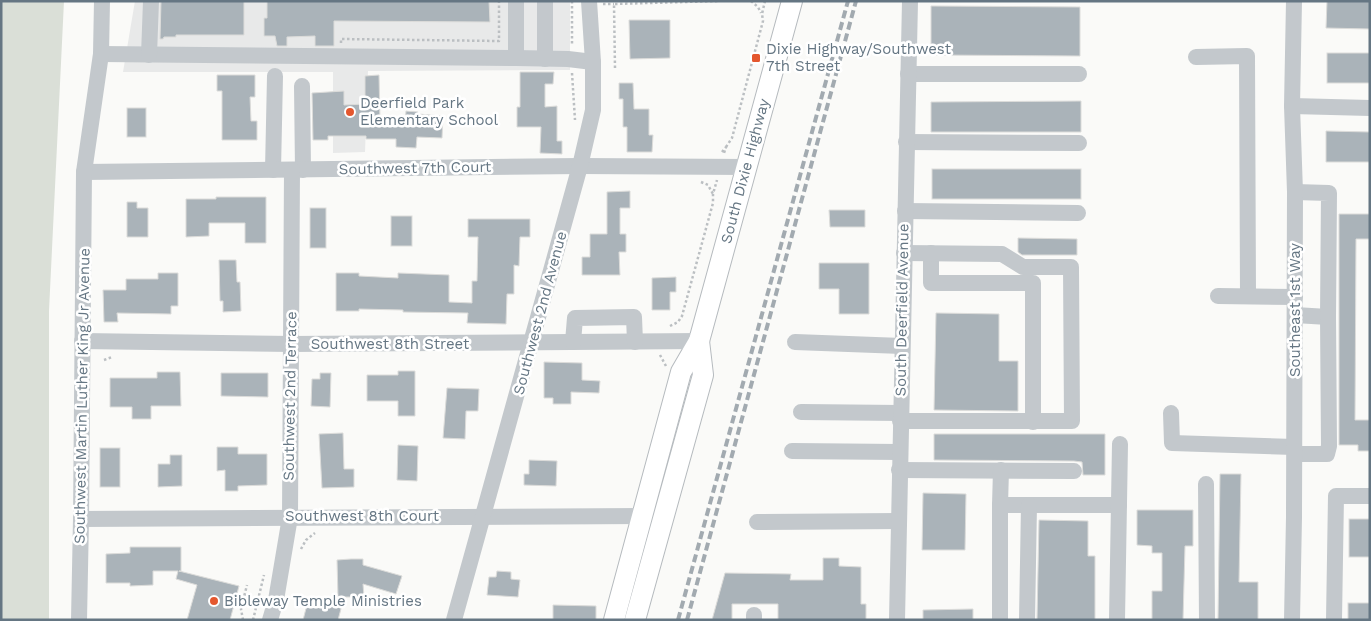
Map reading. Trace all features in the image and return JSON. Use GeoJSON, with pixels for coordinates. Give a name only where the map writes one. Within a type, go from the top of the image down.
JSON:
{"type":"FeatureCollection","features":[{"type":"Feature","properties":{"kind":"main road","name":"South Dixie Highway"},"geometry":{"type":"LineString","coordinates":[[614,620],[681,372],[699,341],[792,1]]}},
{"type":"Feature","properties":{"kind":"main road","name":"South Dixie Highway"},"geometry":{"type":"LineString","coordinates":[[635,620],[703,375],[699,341]]}},
{"type":"Feature","properties":{"kind":"street","name":"Southwest Martin Luther King Jr Avenue"},"geometry":{"type":"LineString","coordinates":[[79,620],[84,172],[101,54],[102,1]]}},
{"type":"Feature","properties":{"kind":"street"},"geometry":{"type":"LineString","coordinates":[[150,55],[151,1]]}},
{"type":"Feature","properties":{"kind":"street"},"geometry":{"type":"LineString","coordinates":[[516,1],[516,58]]}},
{"type":"Feature","properties":{"kind":"street"},"geometry":{"type":"LineString","coordinates":[[544,59],[545,1]]}},
{"type":"Feature","properties":{"kind":"street","name":"Southwest 2nd Avenue"},"geometry":{"type":"LineString","coordinates":[[454,620],[580,166],[593,110],[593,62],[589,1]]}},
{"type":"Feature","properties":{"kind":"street","name":"South Deerfield Avenue"},"geometry":{"type":"LineString","coordinates":[[897,620],[899,452],[910,1]]}},
{"type":"Feature","properties":{"kind":"street","name":"Southeast 1st Way"},"geometry":{"type":"LineString","coordinates":[[1292,620],[1295,450],[1295,192],[1292,106],[1294,1]]}},
{"type":"Feature","properties":{"kind":"street"},"geometry":{"type":"LineString","coordinates":[[101,54],[516,58],[593,62]]}},
{"type":"Feature","properties":{"kind":"street"},"geometry":{"type":"LineString","coordinates":[[1196,57],[1248,56],[1248,296]]}},
{"type":"Feature","properties":{"kind":"street"},"geometry":{"type":"LineString","coordinates":[[908,74],[1079,74]]}},
{"type":"Feature","properties":{"kind":"street"},"geometry":{"type":"LineString","coordinates":[[273,170],[275,76]]}},
{"type":"Feature","properties":{"kind":"street","name":"Southwest 2nd Terrace"},"geometry":{"type":"LineString","coordinates":[[270,620],[276,600],[290,517],[291,344],[302,86]]}},
{"type":"Feature","properties":{"kind":"street"},"geometry":{"type":"LineString","coordinates":[[1292,106],[1370,108]]}},
{"type":"Feature","properties":{"kind":"street"},"geometry":{"type":"LineString","coordinates":[[906,142],[1079,143]]}},
{"type":"Feature","properties":{"kind":"street","name":"Southwest 7th Court"},"geometry":{"type":"LineString","coordinates":[[84,172],[580,166],[719,161],[746,167]]}},
{"type":"Feature","properties":{"kind":"street"},"geometry":{"type":"LineString","coordinates":[[1172,413],[1172,443],[1295,450],[1328,454],[1329,193],[1295,192]]}},
{"type":"Feature","properties":{"kind":"street"},"geometry":{"type":"LineString","coordinates":[[905,211],[1078,212]]}},
{"type":"Feature","properties":{"kind":"street"},"geometry":{"type":"LineString","coordinates":[[904,253],[1002,254],[1023,267],[1034,283],[1033,422]]}},
{"type":"Feature","properties":{"kind":"street"},"geometry":{"type":"LineString","coordinates":[[931,253],[931,283],[1034,283]]}},
{"type":"Feature","properties":{"kind":"street"},"geometry":{"type":"LineString","coordinates":[[801,412],[1033,422],[1072,421],[1071,267],[1023,267]]}},
{"type":"Feature","properties":{"kind":"street"},"geometry":{"type":"LineString","coordinates":[[1218,296],[1295,297]]}},
{"type":"Feature","properties":{"kind":"street"},"geometry":{"type":"LineString","coordinates":[[1295,315],[1328,317]]}},
{"type":"Feature","properties":{"kind":"street"},"geometry":{"type":"LineString","coordinates":[[573,342],[575,318],[634,317],[635,342]]}},
{"type":"Feature","properties":{"kind":"street","name":"Southwest 8th Street"},"geometry":{"type":"LineString","coordinates":[[82,341],[291,344],[699,341]]}},
{"type":"Feature","properties":{"kind":"street"},"geometry":{"type":"LineString","coordinates":[[795,342],[902,346]]}},
{"type":"Feature","properties":{"kind":"street"},"geometry":{"type":"LineString","coordinates":[[1117,620],[1120,444]]}},
{"type":"Feature","properties":{"kind":"street"},"geometry":{"type":"LineString","coordinates":[[792,450],[899,452]]}},
{"type":"Feature","properties":{"kind":"street"},"geometry":{"type":"LineString","coordinates":[[899,470],[1074,471]]}},
{"type":"Feature","properties":{"kind":"street"},"geometry":{"type":"LineString","coordinates":[[1000,620],[1001,470]]}},
{"type":"Feature","properties":{"kind":"street"},"geometry":{"type":"LineString","coordinates":[[1206,484],[1207,620]]}},
{"type":"Feature","properties":{"kind":"street"},"geometry":{"type":"LineString","coordinates":[[1334,620],[1336,496],[1370,496]]}},
{"type":"Feature","properties":{"kind":"street"},"geometry":{"type":"LineString","coordinates":[[1000,505],[1119,505]]}},
{"type":"Feature","properties":{"kind":"street"},"geometry":{"type":"LineString","coordinates":[[1027,620],[1029,505]]}},
{"type":"Feature","properties":{"kind":"street","name":"Southwest 8th Court"},"geometry":{"type":"LineString","coordinates":[[81,519],[642,516]]}},
{"type":"Feature","properties":{"kind":"street"},"geometry":{"type":"LineString","coordinates":[[757,522],[898,521]]}},
{"type":"Feature","properties":{"kind":"path"},"geometry":{"type":"LineString","coordinates":[[341,57],[341,39],[499,40],[499,1]]}},
{"type":"Feature","properties":{"kind":"path"},"geometry":{"type":"LineString","coordinates":[[572,1],[575,126]]}},
{"type":"Feature","properties":{"kind":"path"},"geometry":{"type":"LineString","coordinates":[[615,68],[614,4],[720,1]]}},
{"type":"Feature","properties":{"kind":"path"},"geometry":{"type":"LineString","coordinates":[[686,305],[713,203],[719,161],[732,138],[763,21],[758,6],[751,1]]}},
{"type":"Feature","properties":{"kind":"path"},"geometry":{"type":"LineString","coordinates":[[762,14],[766,1]]}},
{"type":"Feature","properties":{"kind":"path"},"geometry":{"type":"LineString","coordinates":[[719,161],[726,148]]}},
{"type":"Feature","properties":{"kind":"path"},"geometry":{"type":"LineString","coordinates":[[298,557],[306,540],[317,531]]}},
{"type":"Feature","properties":{"kind":"path"},"geometry":{"type":"LineString","coordinates":[[253,620],[266,567]]}},
{"type":"Feature","properties":{"kind":"path"},"geometry":{"type":"LineString","coordinates":[[241,609],[247,585]]}},
{"type":"Feature","properties":{"kind":"path"},"geometry":{"type":"LineString","coordinates":[[238,603],[243,620]]}},
{"type":"Feature","properties":{"kind":"shaded area"},"geometry":{"type":"Polygon","coordinates":[[[1,1],[64,1],[49,311],[49,620],[1,620],[1,1]]]}},
{"type":"Feature","properties":{"kind":"shaded area","name":"Deerfield Park Elementary School"},"geometry":{"type":"Polygon","coordinates":[[[135,1],[570,1],[570,70],[368,71],[365,152],[333,153],[333,72],[123,72],[135,1]]]}},
{"type":"Feature","properties":{"kind":"building"},"geometry":{"type":"Polygon","coordinates":[[[161,1],[244,1],[244,35],[176,35],[176,37],[160,39],[161,1]]]}},
{"type":"Feature","properties":{"kind":"building"},"geometry":{"type":"Polygon","coordinates":[[[267,1],[489,1],[490,22],[334,21],[334,46],[315,46],[315,36],[287,37],[287,46],[277,46],[275,36],[264,36],[264,18],[267,18],[267,1]]]}},
{"type":"Feature","properties":{"kind":"building"},"geometry":{"type":"Polygon","coordinates":[[[1327,1],[1370,1],[1370,29],[1326,28],[1327,1]]]}},
{"type":"Feature","properties":{"kind":"building"},"geometry":{"type":"Polygon","coordinates":[[[931,6],[1080,7],[1080,56],[931,55],[931,6]]]}},
{"type":"Feature","properties":{"kind":"building"},"geometry":{"type":"Polygon","coordinates":[[[629,20],[670,20],[670,58],[630,59],[629,20]]]}},
{"type":"Feature","properties":{"kind":"building"},"geometry":{"type":"Polygon","coordinates":[[[1327,53],[1370,53],[1370,83],[1327,83],[1327,53]]]}},
{"type":"Feature","properties":{"kind":"building"},"geometry":{"type":"Polygon","coordinates":[[[520,72],[554,72],[553,84],[545,84],[545,107],[557,106],[557,141],[562,141],[562,154],[540,153],[541,127],[517,127],[517,107],[520,107],[520,72]]]}},
{"type":"Feature","properties":{"kind":"building"},"geometry":{"type":"Polygon","coordinates":[[[217,75],[255,75],[255,97],[250,97],[251,121],[257,121],[257,140],[222,140],[222,91],[217,91],[217,75]]]}},
{"type":"Feature","properties":{"kind":"building"},"geometry":{"type":"Polygon","coordinates":[[[379,75],[380,121],[405,122],[406,111],[443,116],[442,138],[417,137],[416,148],[396,147],[396,139],[366,139],[366,136],[328,136],[328,140],[313,140],[312,93],[344,91],[344,105],[365,104],[365,76],[379,75]]]}},
{"type":"Feature","properties":{"kind":"building"},"geometry":{"type":"Polygon","coordinates":[[[619,83],[633,83],[634,109],[649,109],[649,135],[653,135],[652,152],[627,152],[627,127],[623,127],[623,99],[619,99],[619,83]]]}},
{"type":"Feature","properties":{"kind":"building"},"geometry":{"type":"Polygon","coordinates":[[[1081,101],[1081,132],[931,132],[931,102],[1081,101]]]}},
{"type":"Feature","properties":{"kind":"building"},"geometry":{"type":"Polygon","coordinates":[[[127,108],[146,108],[146,137],[127,137],[127,108]]]}},
{"type":"Feature","properties":{"kind":"building"},"geometry":{"type":"Polygon","coordinates":[[[1326,131],[1370,132],[1370,162],[1326,162],[1326,131]]]}},
{"type":"Feature","properties":{"kind":"building"},"geometry":{"type":"Polygon","coordinates":[[[932,169],[1081,169],[1081,199],[932,199],[932,169]]]}},
{"type":"Feature","properties":{"kind":"building"},"geometry":{"type":"Polygon","coordinates":[[[630,191],[630,208],[620,208],[620,234],[626,234],[626,252],[619,252],[620,275],[582,275],[582,257],[590,257],[590,234],[607,234],[607,192],[630,191]]]}},
{"type":"Feature","properties":{"kind":"building"},"geometry":{"type":"Polygon","coordinates":[[[216,197],[266,197],[266,243],[245,243],[245,223],[209,223],[209,236],[186,237],[186,199],[216,199],[216,197]]]}},
{"type":"Feature","properties":{"kind":"building"},"geometry":{"type":"Polygon","coordinates":[[[127,202],[137,202],[137,208],[148,208],[148,237],[127,237],[127,202]]]}},
{"type":"Feature","properties":{"kind":"building"},"geometry":{"type":"Polygon","coordinates":[[[310,208],[326,208],[326,248],[310,248],[310,208]]]}},
{"type":"Feature","properties":{"kind":"building"},"geometry":{"type":"Polygon","coordinates":[[[829,210],[865,210],[865,227],[830,227],[829,210]]]}},
{"type":"Feature","properties":{"kind":"building"},"geometry":{"type":"Polygon","coordinates":[[[1339,214],[1370,214],[1370,239],[1356,239],[1355,420],[1370,420],[1370,451],[1358,451],[1358,445],[1339,445],[1339,214]]]}},
{"type":"Feature","properties":{"kind":"building"},"geometry":{"type":"Polygon","coordinates":[[[391,216],[412,216],[412,246],[391,246],[391,216]]]}},
{"type":"Feature","properties":{"kind":"building"},"geometry":{"type":"Polygon","coordinates":[[[468,219],[530,219],[530,237],[520,237],[519,266],[514,265],[514,294],[507,294],[506,324],[467,323],[468,313],[359,309],[359,311],[336,311],[336,273],[359,273],[359,276],[398,278],[398,273],[449,275],[449,302],[472,303],[472,281],[477,281],[478,237],[468,237],[468,219]]]}},
{"type":"Feature","properties":{"kind":"building"},"geometry":{"type":"Polygon","coordinates":[[[1018,238],[1077,239],[1077,255],[1022,255],[1018,252],[1018,238]]]}},
{"type":"Feature","properties":{"kind":"building"},"geometry":{"type":"Polygon","coordinates":[[[219,260],[236,260],[237,282],[240,282],[241,311],[223,312],[223,301],[220,301],[219,260]]]}},
{"type":"Feature","properties":{"kind":"building"},"geometry":{"type":"Polygon","coordinates":[[[819,263],[869,263],[869,314],[839,314],[839,289],[819,289],[819,263]]]}},
{"type":"Feature","properties":{"kind":"building"},"geometry":{"type":"Polygon","coordinates":[[[158,273],[178,273],[178,306],[171,306],[171,314],[117,313],[118,322],[104,322],[103,290],[126,290],[126,279],[158,279],[158,273]]]}},
{"type":"Feature","properties":{"kind":"building"},"geometry":{"type":"Polygon","coordinates":[[[676,277],[676,292],[670,292],[670,310],[652,310],[652,278],[676,277]]]}},
{"type":"Feature","properties":{"kind":"building"},"geometry":{"type":"Polygon","coordinates":[[[936,313],[999,314],[999,361],[1018,361],[1018,411],[934,410],[936,313]]]}},
{"type":"Feature","properties":{"kind":"building"},"geometry":{"type":"Polygon","coordinates":[[[544,362],[582,363],[582,380],[600,381],[599,393],[571,392],[571,404],[553,404],[553,398],[544,398],[544,362]]]}},
{"type":"Feature","properties":{"kind":"building"},"geometry":{"type":"Polygon","coordinates":[[[398,371],[415,371],[415,416],[398,416],[398,401],[367,401],[367,375],[398,375],[398,371]]]}},
{"type":"Feature","properties":{"kind":"building"},"geometry":{"type":"Polygon","coordinates":[[[157,372],[180,372],[181,406],[151,406],[151,419],[132,419],[132,407],[110,407],[110,378],[157,378],[157,372]]]}},
{"type":"Feature","properties":{"kind":"building"},"geometry":{"type":"Polygon","coordinates":[[[221,373],[268,373],[268,397],[221,396],[221,373]]]}},
{"type":"Feature","properties":{"kind":"building"},"geometry":{"type":"Polygon","coordinates":[[[320,373],[331,373],[330,407],[311,406],[312,379],[320,379],[320,373]]]}},
{"type":"Feature","properties":{"kind":"building"},"geometry":{"type":"Polygon","coordinates":[[[447,388],[479,389],[478,411],[466,411],[465,439],[443,438],[447,388]]]}},
{"type":"Feature","properties":{"kind":"building"},"geometry":{"type":"Polygon","coordinates":[[[343,433],[344,469],[354,469],[354,487],[322,488],[319,434],[343,433]]]}},
{"type":"Feature","properties":{"kind":"building"},"geometry":{"type":"Polygon","coordinates":[[[934,434],[1105,434],[1105,475],[1083,475],[1082,462],[1074,461],[934,460],[934,434]]]}},
{"type":"Feature","properties":{"kind":"building"},"geometry":{"type":"Polygon","coordinates":[[[398,445],[418,446],[417,481],[397,480],[398,445]]]}},
{"type":"Feature","properties":{"kind":"building"},"geometry":{"type":"Polygon","coordinates":[[[217,447],[238,447],[238,454],[267,454],[267,485],[238,486],[238,491],[225,491],[225,470],[217,471],[217,447]]]}},
{"type":"Feature","properties":{"kind":"building"},"geometry":{"type":"Polygon","coordinates":[[[100,448],[120,448],[120,487],[100,487],[100,448]]]}},
{"type":"Feature","properties":{"kind":"building"},"geometry":{"type":"Polygon","coordinates":[[[170,455],[182,455],[182,486],[158,487],[158,464],[170,464],[170,455]]]}},
{"type":"Feature","properties":{"kind":"building"},"geometry":{"type":"Polygon","coordinates":[[[529,460],[557,461],[556,486],[524,485],[524,474],[529,474],[529,460]]]}},
{"type":"Feature","properties":{"kind":"building"},"geometry":{"type":"Polygon","coordinates":[[[1220,474],[1241,474],[1239,582],[1258,582],[1258,620],[1218,620],[1220,474]]]}},
{"type":"Feature","properties":{"kind":"building"},"geometry":{"type":"Polygon","coordinates":[[[923,493],[966,494],[965,550],[922,550],[923,493]]]}},
{"type":"Feature","properties":{"kind":"building"},"geometry":{"type":"Polygon","coordinates":[[[1137,510],[1193,510],[1193,546],[1185,546],[1183,620],[1152,620],[1152,591],[1162,591],[1162,553],[1152,553],[1152,546],[1137,545],[1137,510]]]}},
{"type":"Feature","properties":{"kind":"building"},"geometry":{"type":"Polygon","coordinates":[[[1349,519],[1370,519],[1370,557],[1349,557],[1349,519]]]}},
{"type":"Feature","properties":{"kind":"building"},"geometry":{"type":"Polygon","coordinates":[[[1039,520],[1088,521],[1088,556],[1095,556],[1095,620],[1037,620],[1039,520]]]}},
{"type":"Feature","properties":{"kind":"building"},"geometry":{"type":"Polygon","coordinates":[[[130,547],[181,547],[181,571],[179,571],[239,586],[230,620],[187,620],[197,585],[176,579],[178,571],[153,571],[153,585],[130,586],[130,583],[106,583],[106,554],[130,553],[130,547]]]}},
{"type":"Feature","properties":{"kind":"building"},"geometry":{"type":"Polygon","coordinates":[[[823,558],[839,558],[839,566],[861,567],[861,604],[866,604],[866,620],[778,620],[778,604],[732,604],[732,620],[712,620],[725,573],[791,574],[790,580],[823,580],[823,558]]]}},
{"type":"Feature","properties":{"kind":"building"},"geometry":{"type":"Polygon","coordinates":[[[363,559],[363,565],[402,576],[396,594],[363,584],[364,597],[338,597],[337,560],[363,559]]]}},
{"type":"Feature","properties":{"kind":"building"},"geometry":{"type":"Polygon","coordinates":[[[497,571],[511,572],[511,579],[520,580],[518,597],[487,595],[489,577],[496,577],[497,571]]]}},
{"type":"Feature","properties":{"kind":"building"},"geometry":{"type":"Polygon","coordinates":[[[309,597],[342,605],[338,620],[303,620],[309,597]]]}},
{"type":"Feature","properties":{"kind":"building"},"geometry":{"type":"Polygon","coordinates":[[[1348,603],[1370,603],[1370,620],[1348,620],[1348,603]]]}},
{"type":"Feature","properties":{"kind":"building"},"geometry":{"type":"Polygon","coordinates":[[[553,605],[596,606],[596,620],[553,620],[553,605]]]}},
{"type":"Feature","properties":{"kind":"building"},"geometry":{"type":"Polygon","coordinates":[[[973,609],[973,620],[923,620],[923,610],[973,609]]]}},
{"type":"Feature","properties":{"kind":"railway"},"geometry":{"type":"LineString","coordinates":[[678,620],[848,1]]}},
{"type":"Feature","properties":{"kind":"railway"},"geometry":{"type":"LineString","coordinates":[[687,620],[856,1]]}},
{"type":"Feature","properties":{"kind":"place","name":"Dixie Highway/Southwest 7th Street"},"geometry":{"type":"Point","coordinates":[756,58]}},
{"type":"Feature","properties":{"kind":"place","name":"Deerfield Park Elementary School"},"geometry":{"type":"Point","coordinates":[350,112]}},
{"type":"Feature","properties":{"kind":"place","name":"Bibleway Temple Ministries"},"geometry":{"type":"Point","coordinates":[214,601]}}]}
